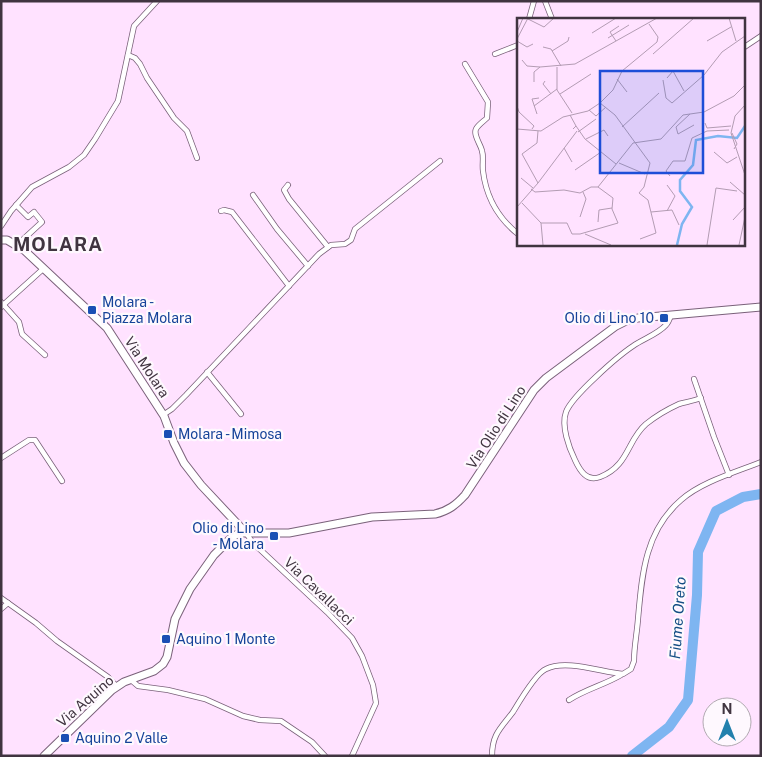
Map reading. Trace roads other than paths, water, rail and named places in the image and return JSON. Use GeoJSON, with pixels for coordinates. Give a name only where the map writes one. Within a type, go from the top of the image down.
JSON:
{"type":"FeatureCollection","features":[{"type":"Feature","properties":{"kind":"street"},"geometry":{"type":"LineString","coordinates":[[1,226],[32,187],[60,172],[84,155],[112,114],[118,101],[134,26],[157,1]]}},
{"type":"Feature","properties":{"kind":"street"},"geometry":{"type":"LineString","coordinates":[[529,18],[534,1]]}},
{"type":"Feature","properties":{"kind":"street"},"geometry":{"type":"LineString","coordinates":[[545,1],[552,18]]}},
{"type":"Feature","properties":{"kind":"street"},"geometry":{"type":"LineString","coordinates":[[744,47],[761,36]]}},
{"type":"Feature","properties":{"kind":"street"},"geometry":{"type":"LineString","coordinates":[[495,54],[517,45]]}},
{"type":"Feature","properties":{"kind":"street"},"geometry":{"type":"LineString","coordinates":[[128,55],[135,58],[140,64],[147,78],[174,118],[187,131],[197,158]]}},
{"type":"Feature","properties":{"kind":"street"},"geometry":{"type":"LineString","coordinates":[[465,64],[488,102],[487,118],[476,128],[475,133],[482,148],[483,173],[486,187],[500,216],[517,233]]}},
{"type":"Feature","properties":{"kind":"street"},"geometry":{"type":"LineString","coordinates":[[163,414],[172,408],[319,254],[331,245],[345,244],[351,240],[355,229],[440,161]]}},
{"type":"Feature","properties":{"kind":"street"},"geometry":{"type":"LineString","coordinates":[[288,185],[284,190],[289,199],[328,247]]}},
{"type":"Feature","properties":{"kind":"street"},"geometry":{"type":"LineString","coordinates":[[253,195],[277,229],[308,266]]}},
{"type":"Feature","properties":{"kind":"street"},"geometry":{"type":"LineString","coordinates":[[16,205],[28,217],[34,212],[42,222],[16,245]]}},
{"type":"Feature","properties":{"kind":"street"},"geometry":{"type":"LineString","coordinates":[[221,211],[232,212],[290,286]]}},
{"type":"Feature","properties":{"kind":"street","name":"Via Molara"},"geometry":{"type":"LineString","coordinates":[[1,240],[7,240],[24,250],[107,328],[163,414],[184,463],[201,485],[245,532]]}},
{"type":"Feature","properties":{"kind":"street"},"geometry":{"type":"LineString","coordinates":[[43,269],[2,304],[19,322],[22,334],[45,354]]}},
{"type":"Feature","properties":{"kind":"street","name":"Via Olio di Lino"},"geometry":{"type":"LineString","coordinates":[[245,532],[289,533],[372,517],[444,512],[458,503],[465,495],[534,390],[546,378],[616,326],[638,318],[761,307]]}},
{"type":"Feature","properties":{"kind":"street"},"geometry":{"type":"LineString","coordinates":[[671,315],[666,325],[632,346],[594,378],[566,412],[564,423],[568,440],[580,471],[586,477],[598,478],[610,472],[621,462],[632,445],[635,436],[646,424],[666,410],[701,398]]}},
{"type":"Feature","properties":{"kind":"street"},"geometry":{"type":"LineString","coordinates":[[207,372],[241,414]]}},
{"type":"Feature","properties":{"kind":"street"},"geometry":{"type":"LineString","coordinates":[[694,379],[729,475]]}},
{"type":"Feature","properties":{"kind":"street"},"geometry":{"type":"LineString","coordinates":[[1,458],[29,440],[35,440],[62,481]]}},
{"type":"Feature","properties":{"kind":"street"},"geometry":{"type":"LineString","coordinates":[[569,700],[581,692],[604,684],[631,668],[634,661],[644,566],[652,540],[662,519],[682,499],[699,487],[761,462]]}},
{"type":"Feature","properties":{"kind":"street","name":"Via Aquino"},"geometry":{"type":"LineString","coordinates":[[44,756],[117,687],[154,671],[163,664],[167,656],[175,619],[190,589],[224,545],[235,535],[245,532]]}},
{"type":"Feature","properties":{"kind":"street","name":"Via Cavallacci"},"geometry":{"type":"LineString","coordinates":[[245,532],[253,543],[328,612],[352,638],[362,656],[373,685],[376,703],[352,756]]}},
{"type":"Feature","properties":{"kind":"street"},"geometry":{"type":"LineString","coordinates":[[1,598],[108,677],[117,687]]}},
{"type":"Feature","properties":{"kind":"street"},"geometry":{"type":"LineString","coordinates":[[1,609],[8,603]]}},
{"type":"Feature","properties":{"kind":"street"},"geometry":{"type":"LineString","coordinates":[[492,756],[492,744],[497,733],[545,669],[564,665],[623,674]]}},
{"type":"Feature","properties":{"kind":"street"},"geometry":{"type":"LineString","coordinates":[[131,680],[138,686],[168,690],[205,699],[243,716],[260,720],[281,721],[312,742],[325,756]]}},
{"type":"Feature","properties":{"kind":"waterway","name":"Fiume Oreto"},"geometry":{"type":"LineString","coordinates":[[632,756],[669,727],[688,700],[697,595],[698,552],[716,511],[743,497],[761,494]]}},
{"type":"Feature","properties":{"kind":"place","name":"Molara - Piazza Molara"},"geometry":{"type":"Point","coordinates":[92,310]}},
{"type":"Feature","properties":{"kind":"place","name":"Olio di Lino 10"},"geometry":{"type":"Point","coordinates":[664,318]}},
{"type":"Feature","properties":{"kind":"place","name":"Molara - Mimosa"},"geometry":{"type":"Point","coordinates":[168,434]}},
{"type":"Feature","properties":{"kind":"place","name":"Olio di Lino - Molara"},"geometry":{"type":"Point","coordinates":[274,536]}},
{"type":"Feature","properties":{"kind":"place","name":"Aquino 1 Monte"},"geometry":{"type":"Point","coordinates":[166,639]}},
{"type":"Feature","properties":{"kind":"place","name":"Aquino 2 Valle"},"geometry":{"type":"Point","coordinates":[65,738]}},
{"type":"Feature","properties":{"kind":"district","name":"MOLARA"},"geometry":{"type":"Point","coordinates":[58,244]}}]}
